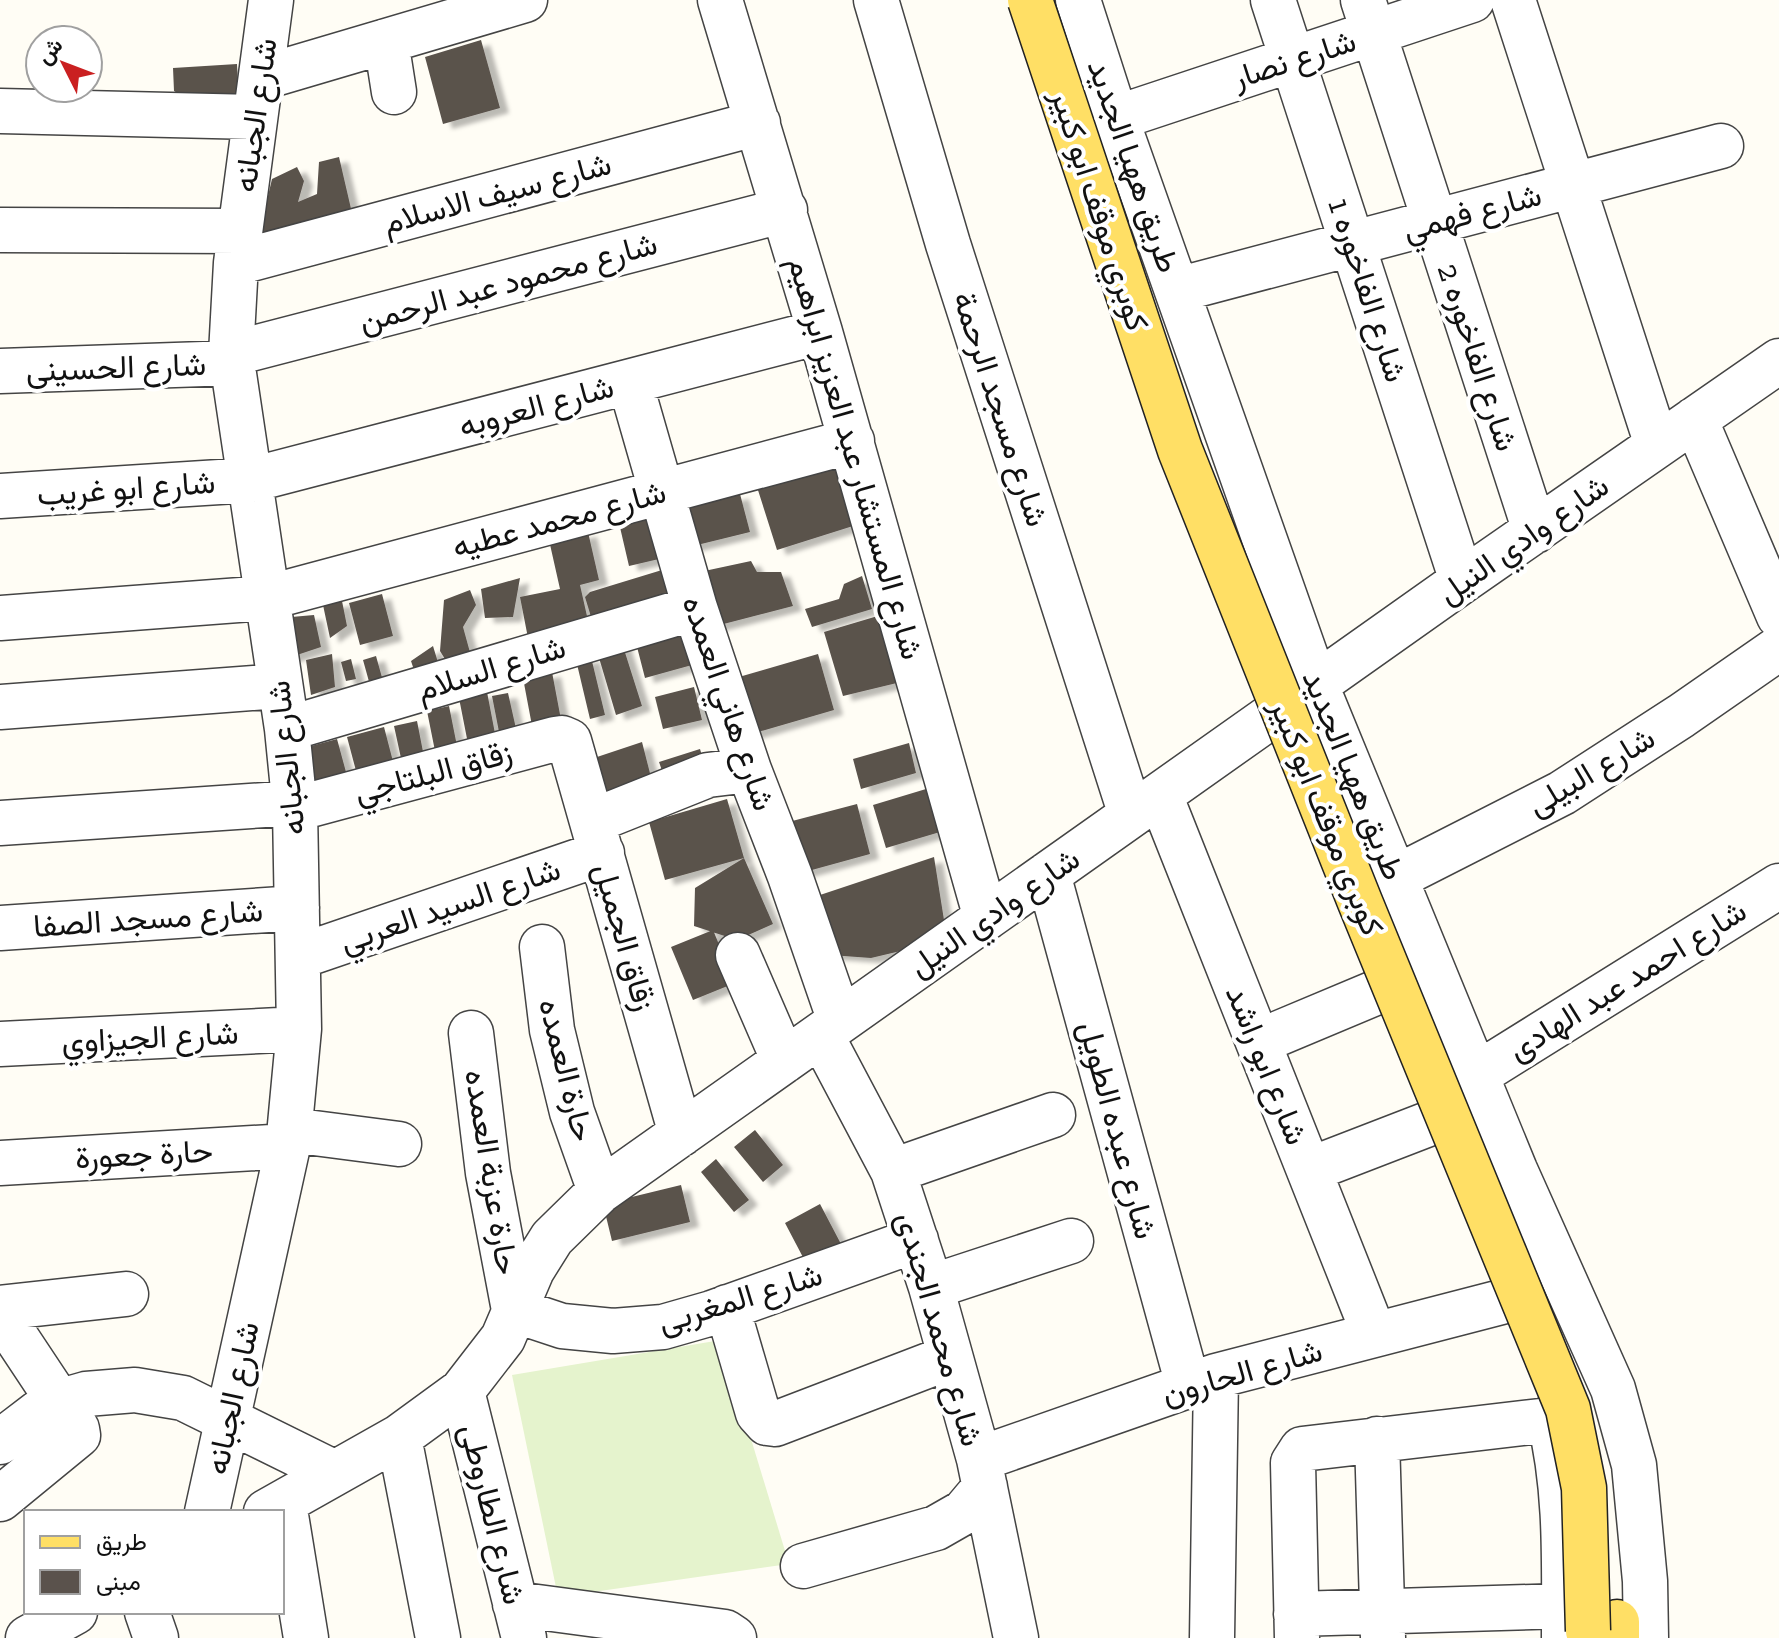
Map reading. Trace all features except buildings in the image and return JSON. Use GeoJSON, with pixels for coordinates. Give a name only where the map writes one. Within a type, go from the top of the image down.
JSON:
{"type":"FeatureCollection","features":[{"type":"Feature","properties":{"kind":"main road","name":"كوبري موقف ابو كبير"},"geometry":{"type":"LineString","coordinates":[[1030,0],[1180,450],[1366,917],[1568,1409],[1584,1488],[1598,1630]]}},
{"type":"Feature","properties":{"kind":"main road","name":"كوبري موقف ابو كبير"},"geometry":{"type":"LineString","coordinates":[[1061,0],[1208,441],[1388,897],[1595,1401],[1613,1483],[1598,1630]]}},
{"type":"Feature","properties":{"kind":"street","name":"شارع الجبانه"},"geometry":{"type":"LineString","coordinates":[[207,1510],[289,1138],[299,1029],[295,806],[287,729],[232,359],[238,247],[271,0]]}},
{"type":"Feature","properties":{"kind":"street"},"geometry":{"type":"LineString","coordinates":[[0,111],[258,98],[386,41],[524,0]]}},
{"type":"Feature","properties":{"kind":"street","name":"شارع المستشار عبد العزيز ابراهيم"},"geometry":{"type":"LineString","coordinates":[[720,0],[852,441],[986,918]]}},
{"type":"Feature","properties":{"kind":"street","name":"شارع مسجد الرحمة"},"geometry":{"type":"LineString","coordinates":[[876,0],[948,244],[1145,805]]}},
{"type":"Feature","properties":{"kind":"street","name":"طريق ههيا الجديد"},"geometry":{"type":"LineString","coordinates":[[1009,0],[1123,335],[1271,717],[1509,1300],[1542,1389],[1560,1484],[1598,1630]]}},
{"type":"Feature","properties":{"kind":"street","name":"طريق ههيا الجديد"},"geometry":{"type":"LineString","coordinates":[[1078,0],[1116,118],[1316,685],[1515,1170],[1613,1389],[1634,1465],[1645,1581],[1598,1630]]}},
{"type":"Feature","properties":{"kind":"street","name":"شارع الفاخوره 1"},"geometry":{"type":"LineString","coordinates":[[1273,0],[1462,581]]}},
{"type":"Feature","properties":{"kind":"street","name":"شارع نصار"},"geometry":{"type":"LineString","coordinates":[[1116,118],[1292,60],[1369,16],[1472,0]]}},
{"type":"Feature","properties":{"kind":"street"},"geometry":{"type":"LineString","coordinates":[[1513,0],[1657,445]]}},
{"type":"Feature","properties":{"kind":"street","name":"شارع الفاخوره 2"},"geometry":{"type":"LineString","coordinates":[[1369,16],[1535,531]]}},
{"type":"Feature","properties":{"kind":"street"},"geometry":{"type":"LineString","coordinates":[[386,41],[394,92]]}},
{"type":"Feature","properties":{"kind":"street","name":"شارع سيف الاسلام"},"geometry":{"type":"LineString","coordinates":[[0,230],[238,247],[758,123]]}},
{"type":"Feature","properties":{"kind":"street","name":"شارع فهمي"},"geometry":{"type":"LineString","coordinates":[[1177,290],[1721,146]]}},
{"type":"Feature","properties":{"kind":"street","name":"شارع محمود عبد الرحمن"},"geometry":{"type":"LineString","coordinates":[[232,359],[785,210]]}},
{"type":"Feature","properties":{"kind":"street","name":"شارع العروبه"},"geometry":{"type":"LineString","coordinates":[[251,480],[820,332]]}},
{"type":"Feature","properties":{"kind":"street","name":"شارع الحسينى"},"geometry":{"type":"LineString","coordinates":[[0,371],[232,359]]}},
{"type":"Feature","properties":{"kind":"street","name":"شارع وادي النيل"},"geometry":{"type":"LineString","coordinates":[[275,1507],[399,1437],[462,1391],[503,1338],[532,1270],[552,1238],[600,1191],[1462,581],[1779,361]]}},
{"type":"Feature","properties":{"kind":"street","name":"شارع هاني العمده"},"geometry":{"type":"LineString","coordinates":[[630,382],[695,608],[749,770],[790,876],[830,1028]]}},
{"type":"Feature","properties":{"kind":"street"},"geometry":{"type":"LineString","coordinates":[[1695,419],[1779,616]]}},
{"type":"Feature","properties":{"kind":"street","name":"شارع محمد عطيه"},"geometry":{"type":"LineString","coordinates":[[0,618],[266,598],[852,441]]}},
{"type":"Feature","properties":{"kind":"street","name":"شارع ابو غريب"},"geometry":{"type":"LineString","coordinates":[[0,496],[251,480]]}},
{"type":"Feature","properties":{"kind":"street","name":"شارع السلام"},"geometry":{"type":"LineString","coordinates":[[287,729],[695,608]]}},
{"type":"Feature","properties":{"kind":"street","name":"شارع البيلى"},"geometry":{"type":"LineString","coordinates":[[1395,878],[1562,793],[1779,648]]}},
{"type":"Feature","properties":{"kind":"street"},"geometry":{"type":"LineString","coordinates":[[0,707],[280,686]]}},
{"type":"Feature","properties":{"kind":"street","name":"زقاق البلتاجي"},"geometry":{"type":"LineString","coordinates":[[0,823],[295,806],[555,739],[569,741]]}},
{"type":"Feature","properties":{"kind":"street","name":"زقاق الجميل"},"geometry":{"type":"LineString","coordinates":[[569,741],[681,1134]]}},
{"type":"Feature","properties":{"kind":"street","name":"شارع السيد العربي"},"geometry":{"type":"LineString","coordinates":[[298,957],[597,837],[708,775],[749,770]]}},
{"type":"Feature","properties":{"kind":"street","name":"شارع ابو راشد"},"geometry":{"type":"LineString","coordinates":[[1145,805],[1258,1042],[1374,1334]]}},
{"type":"Feature","properties":{"kind":"street","name":"شارع عبده الطويل"},"geometry":{"type":"LineString","coordinates":[[1048,874],[1202,1380],[1212,1638]]}},
{"type":"Feature","properties":{"kind":"street","name":"شارع احمد عبد الهادى"},"geometry":{"type":"LineString","coordinates":[[1476,1075],[1779,886]]}},
{"type":"Feature","properties":{"kind":"street","name":"شارع مسجد الصفا"},"geometry":{"type":"LineString","coordinates":[[0,928],[297,908]]}},
{"type":"Feature","properties":{"kind":"street","name":"حارة العمده"},"geometry":{"type":"LineString","coordinates":[[542,947],[552,1030],[572,1112],[600,1191]]}},
{"type":"Feature","properties":{"kind":"street"},"geometry":{"type":"LineString","coordinates":[[738,955],[784,1061]]}},
{"type":"Feature","properties":{"kind":"street"},"geometry":{"type":"LineString","coordinates":[[1258,1042],[1382,990]]}},
{"type":"Feature","properties":{"kind":"street","name":"شارع محمد الجندى"},"geometry":{"type":"LineString","coordinates":[[830,1028],[893,1171],[931,1287],[982,1473],[1016,1638]]}},
{"type":"Feature","properties":{"kind":"street","name":"شارع الجيزاوي"},"geometry":{"type":"LineString","coordinates":[[0,1044],[299,1029]]}},
{"type":"Feature","properties":{"kind":"street","name":"حارة عزبة العمده"},"geometry":{"type":"LineString","coordinates":[[471,1033],[488,1173],[514,1310]]}},
{"type":"Feature","properties":{"kind":"street"},"geometry":{"type":"LineString","coordinates":[[893,1171],[1053,1115]]}},
{"type":"Feature","properties":{"kind":"street"},"geometry":{"type":"LineString","coordinates":[[1309,1170],[1436,1121]]}},
{"type":"Feature","properties":{"kind":"street","name":"حارة جعورة"},"geometry":{"type":"LineString","coordinates":[[0,1163],[289,1138],[399,1144]]}},
{"type":"Feature","properties":{"kind":"street","name":"شارع المغربى"},"geometry":{"type":"LineString","coordinates":[[514,1310],[562,1326],[613,1331],[663,1327],[916,1240]]}},
{"type":"Feature","properties":{"kind":"street"},"geometry":{"type":"LineString","coordinates":[[931,1287],[1071,1241]]}},
{"type":"Feature","properties":{"kind":"street"},"geometry":{"type":"LineString","coordinates":[[0,1499],[78,1435],[0,1310],[126,1294]]}},
{"type":"Feature","properties":{"kind":"street","name":"شارع الحارون"},"geometry":{"type":"LineString","coordinates":[[982,1473],[1202,1380],[1509,1300]]}},
{"type":"Feature","properties":{"kind":"street"},"geometry":{"type":"LineString","coordinates":[[727,1307],[758,1413],[767,1423],[775,1424],[950,1357]]}},
{"type":"Feature","properties":{"kind":"street"},"geometry":{"type":"LineString","coordinates":[[0,1442],[58,1402],[86,1394],[135,1390],[183,1398],[335,1473]]}},
{"type":"Feature","properties":{"kind":"street","name":"شارع الطاروطى"},"geometry":{"type":"LineString","coordinates":[[462,1391],[520,1621]]}},
{"type":"Feature","properties":{"kind":"street"},"geometry":{"type":"LineString","coordinates":[[1549,1420],[1302,1449],[1293,1463],[1297,1626],[1598,1630]]}},
{"type":"Feature","properties":{"kind":"street"},"geometry":{"type":"LineString","coordinates":[[399,1437],[438,1638]]}},
{"type":"Feature","properties":{"kind":"street"},"geometry":{"type":"LineString","coordinates":[[1377,1439],[1383,1625]]}},
{"type":"Feature","properties":{"kind":"street"},"geometry":{"type":"LineString","coordinates":[[803,1566],[936,1528],[964,1512],[982,1473]]}},
{"type":"Feature","properties":{"kind":"street"},"geometry":{"type":"LineString","coordinates":[[284,1545],[306,1638]]}},
{"type":"Feature","properties":{"kind":"street"},"geometry":{"type":"LineString","coordinates":[[28,1638],[71,1614]]}},
{"type":"Feature","properties":{"kind":"street"},"geometry":{"type":"LineString","coordinates":[[148,1614],[156,1638]]}},
{"type":"Feature","properties":{"kind":"street"},"geometry":{"type":"LineString","coordinates":[[520,1621],[725,1632],[734,1638]]}},
{"type":"Feature","properties":{"kind":"green space"},"geometry":{"type":"Polygon","coordinates":[[[721,1340],[789,1564],[558,1597],[512,1375],[721,1340]]]}}]}
